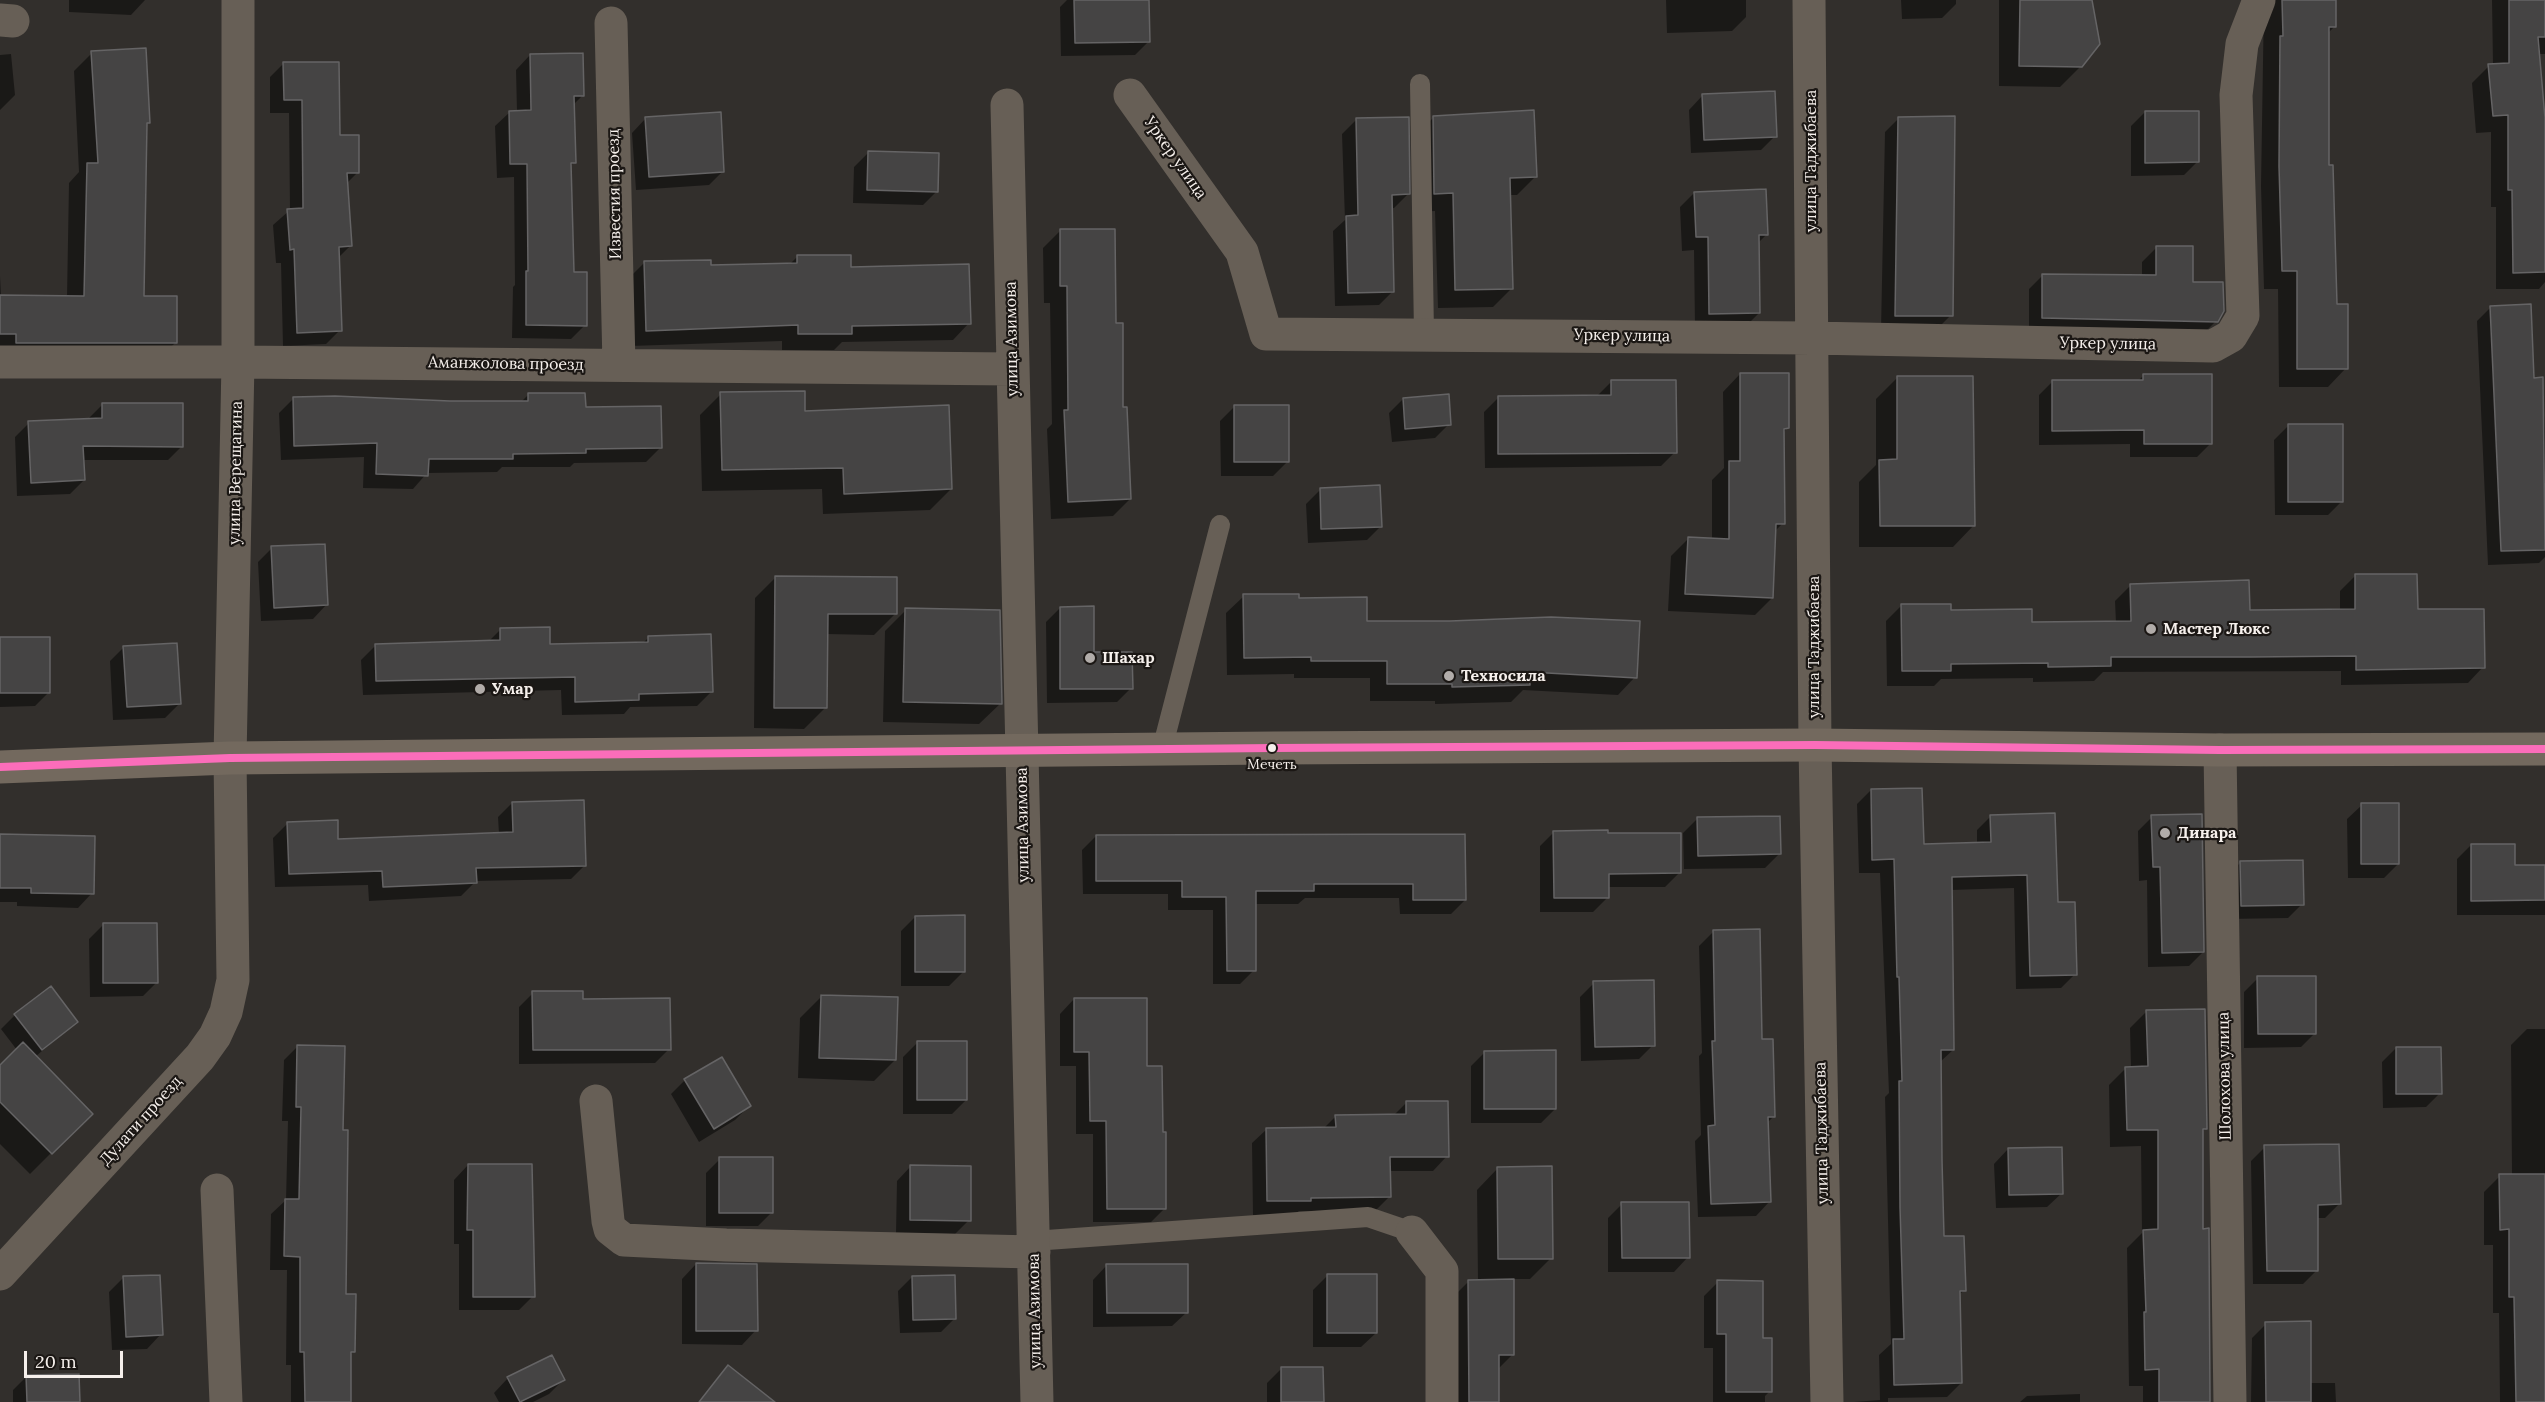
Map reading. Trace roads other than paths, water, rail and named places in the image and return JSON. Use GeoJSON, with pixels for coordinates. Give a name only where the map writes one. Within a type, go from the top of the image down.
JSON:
{"type":"FeatureCollection","features":[{"type":"Feature","properties":{"kind":"main road"},"geometry":{"type":"LineString","coordinates":[[0,767],[231,758],[1162,749],[1815,746],[2220,750],[2545,748]]}},
{"type":"Feature","properties":{"kind":"street","name":"улица Верещагина"},"geometry":{"type":"LineString","coordinates":[[232,945],[231,758],[238,362],[238,0]]}},
{"type":"Feature","properties":{"kind":"street","name":"улица Таджибаева"},"geometry":{"type":"LineString","coordinates":[[1809,0],[1815,746],[1827,1402]]}},
{"type":"Feature","properties":{"kind":"street","name":"Уркер улица"},"geometry":{"type":"LineString","coordinates":[[1130,95],[1242,252],[1266,334],[1812,338],[2213,346],[2231,336],[2243,316],[2236,95],[2242,45],[2259,0]]}},
{"type":"Feature","properties":{"kind":"street","name":"Известия проезд"},"geometry":{"type":"LineString","coordinates":[[611,22],[619,365]]}},
{"type":"Feature","properties":{"kind":"street","name":"улица Азимова"},"geometry":{"type":"LineString","coordinates":[[1007,105],[1037,1402]]}},
{"type":"Feature","properties":{"kind":"street","name":"Аманжолова проезд"},"geometry":{"type":"LineString","coordinates":[[0,362],[1013,369]]}},
{"type":"Feature","properties":{"kind":"street","name":"Шолохова улица"},"geometry":{"type":"LineString","coordinates":[[2220,750],[2230,1402]]}},
{"type":"Feature","properties":{"kind":"street","name":"Дулати проезд"},"geometry":{"type":"LineString","coordinates":[[0,1274],[200,1057],[215,1036],[226,1012],[232,980],[232,945]]}},
{"type":"Feature","properties":{"kind":"street"},"geometry":{"type":"LineString","coordinates":[[596,1101],[608,1221],[610,1229],[624,1240],[726,1245],[1034,1246]]}},
{"type":"Feature","properties":{"kind":"street"},"geometry":{"type":"LineString","coordinates":[[217,1190],[226,1402]]}},
{"type":"Feature","properties":{"kind":"street"},"geometry":{"type":"LineString","coordinates":[[1412,1232],[1442,1271],[1442,1402]]}},
{"type":"Feature","properties":{"kind":"lane"},"geometry":{"type":"LineString","coordinates":[[1420,84],[1424,334]]}},
{"type":"Feature","properties":{"kind":"lane"},"geometry":{"type":"LineString","coordinates":[[1162,749],[1220,525]]}},
{"type":"Feature","properties":{"kind":"lane"},"geometry":{"type":"LineString","coordinates":[[1034,1246],[1368,1217],[1412,1232]]}},
{"type":"Feature","properties":{"kind":"place","name":"Мастер Люкс"},"geometry":{"type":"Point","coordinates":[2151,629]}},
{"type":"Feature","properties":{"kind":"place","name":"Шахар"},"geometry":{"type":"Point","coordinates":[1090,658]}},
{"type":"Feature","properties":{"kind":"place","name":"Техносила"},"geometry":{"type":"Point","coordinates":[1449,676]}},
{"type":"Feature","properties":{"kind":"place","name":"Умар"},"geometry":{"type":"Point","coordinates":[480,689]}},
{"type":"Feature","properties":{"kind":"place","name":"Мечеть"},"geometry":{"type":"Point","coordinates":[1272,748]}},
{"type":"Feature","properties":{"kind":"place","name":"Динара"},"geometry":{"type":"Point","coordinates":[2165,833]}}]}
